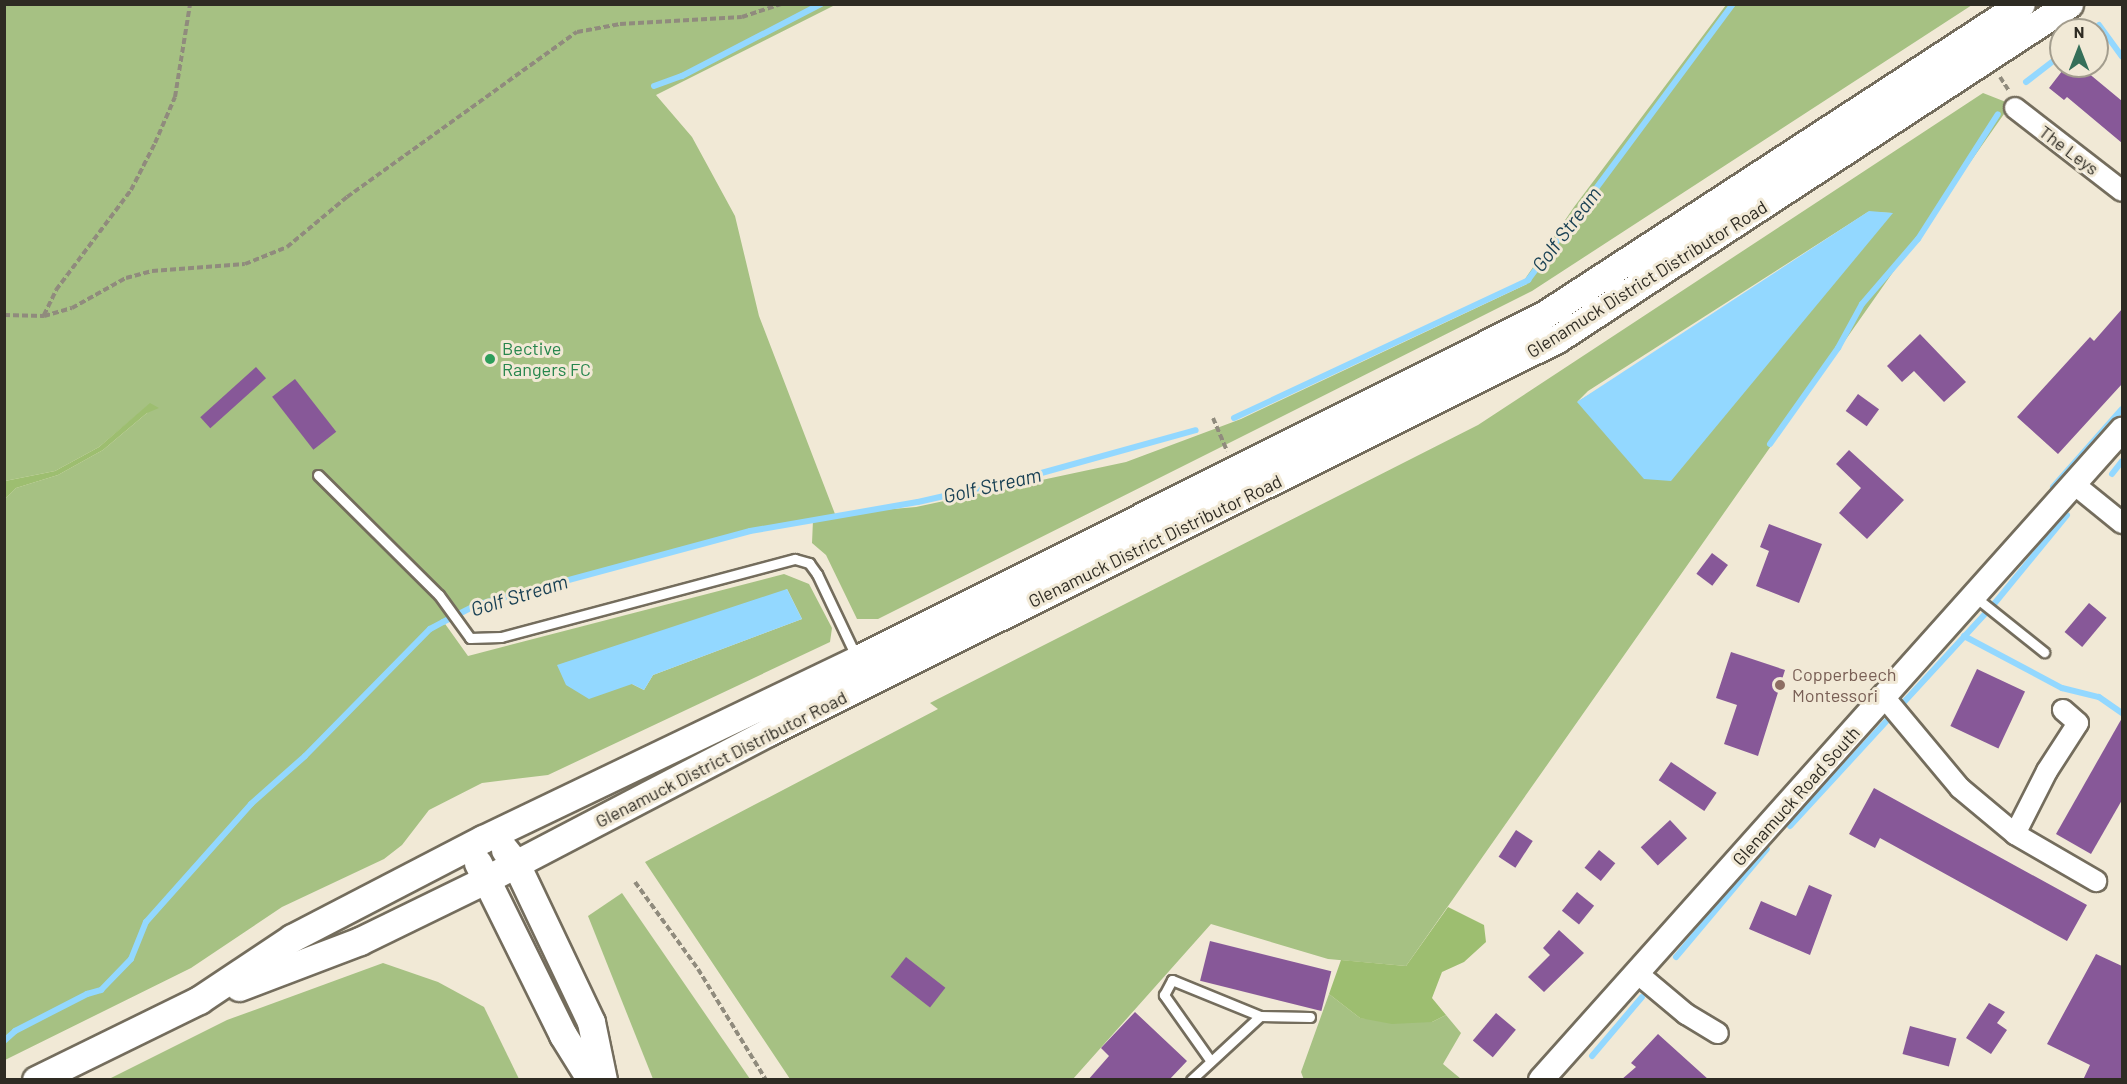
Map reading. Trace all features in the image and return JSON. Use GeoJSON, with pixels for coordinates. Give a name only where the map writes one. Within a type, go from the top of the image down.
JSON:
{"type":"FeatureCollection","features":[{"type":"Feature","properties":{"kind":"main road","name":"Glenamuck District Distributor Road"},"geometry":{"type":"LineString","coordinates":[[36,1080],[198,1000],[360,941],[485,880],[864,670],[1237,471],[1544,315],[2021,4]]}},
{"type":"Feature","properties":{"kind":"main road","name":"Glenamuck District Distributor Road"},"geometry":{"type":"LineString","coordinates":[[198,1000],[292,938],[483,839],[864,670],[1557,339],[2069,4]]}},
{"type":"Feature","properties":{"kind":"main road"},"geometry":{"type":"LineString","coordinates":[[591,1080],[563,1035],[485,880],[477,859],[483,839],[502,848],[516,864],[591,1022],[603,1080]]}},
{"type":"Feature","properties":{"kind":"street","name":"The Leys"},"geometry":{"type":"LineString","coordinates":[[2015,108],[2122,191]]}},
{"type":"Feature","properties":{"kind":"street","name":"Glenamuck Road South"},"geometry":{"type":"LineString","coordinates":[[1541,1080],[1637,973],[1892,706],[1974,596],[2122,430]]}},
{"type":"Feature","properties":{"kind":"street"},"geometry":{"type":"LineString","coordinates":[[2074,484],[2122,523]]}},
{"type":"Feature","properties":{"kind":"street"},"geometry":{"type":"LineString","coordinates":[[1892,706],[1960,788],[2015,834],[2096,881]]}},
{"type":"Feature","properties":{"kind":"street"},"geometry":{"type":"LineString","coordinates":[[2015,834],[2047,771],[2078,723],[2063,710]]}},
{"type":"Feature","properties":{"kind":"street"},"geometry":{"type":"LineString","coordinates":[[1637,973],[1686,1014],[1718,1033]]}},
{"type":"Feature","properties":{"kind":"lane"},"geometry":{"type":"LineString","coordinates":[[318,475],[448,608],[471,638],[501,637],[795,559],[809,563],[817,574],[864,670]]}},
{"type":"Feature","properties":{"kind":"lane"},"geometry":{"type":"LineString","coordinates":[[1974,596],[2044,652]]}},
{"type":"Feature","properties":{"kind":"lane"},"geometry":{"type":"LineString","coordinates":[[1210,1060],[1164,995],[1172,980],[1260,1016],[1310,1017]]}},
{"type":"Feature","properties":{"kind":"lane"},"geometry":{"type":"LineString","coordinates":[[1191,1080],[1260,1016]]}},
{"type":"Feature","properties":{"kind":"path"},"geometry":{"type":"LineString","coordinates":[[44,316],[56,290],[131,190],[155,143],[175,97],[190,4]]}},
{"type":"Feature","properties":{"kind":"path"},"geometry":{"type":"LineString","coordinates":[[4,315],[44,316],[72,308],[126,278],[152,271],[245,264],[287,247],[347,197],[577,32],[620,24],[742,16],[781,4]]}},
{"type":"Feature","properties":{"kind":"path"},"geometry":{"type":"LineString","coordinates":[[1988,59],[2018,100],[2015,108]]}},
{"type":"Feature","properties":{"kind":"path"},"geometry":{"type":"LineString","coordinates":[[1213,418],[1237,471]]}},
{"type":"Feature","properties":{"kind":"path"},"geometry":{"type":"LineString","coordinates":[[635,882],[698,969],[766,1080]]}},
{"type":"Feature","properties":{"kind":"green space"},"geometry":{"type":"Polygon","coordinates":[[[5,5],[835,5],[656,95],[692,137],[735,216],[759,316],[835,514],[916,507],[1126,462],[1241,419],[1527,284],[1525,279],[1574,207],[1726,5],[1972,5],[1532,291],[878,619],[857,619],[826,555],[812,543],[813,520],[750,531],[476,605],[443,621],[468,656],[784,574],[809,584],[832,628],[830,642],[548,775],[482,783],[429,810],[402,845],[384,859],[282,907],[191,968],[5,1060],[5,499],[16,488],[58,475],[103,450],[147,413],[150,404],[99,447],[55,471],[5,481],[5,5]],[[787,589],[632,684],[644,690],[653,675],[802,619],[787,589]]]}},
{"type":"Feature","properties":{"kind":"green space"},"geometry":{"type":"Polygon","coordinates":[[[1983,93],[2011,104],[1406,966],[1328,959],[1211,924],[1073,1079],[790,1079],[645,862],[938,709],[930,703],[1478,425],[1983,93]],[[1868,212],[1588,391],[1577,402],[1892,213],[1868,212]]]}},
{"type":"Feature","properties":{"kind":"green space"},"geometry":{"type":"Polygon","coordinates":[[[150,403],[159,408],[147,413],[103,450],[58,475],[16,488],[5,499],[5,481],[55,471],[99,447],[150,403]]]}},
{"type":"Feature","properties":{"kind":"green space"},"geometry":{"type":"Polygon","coordinates":[[[622,893],[750,1079],[653,1079],[588,916],[622,893]]]}},
{"type":"Feature","properties":{"kind":"green space"},"geometry":{"type":"Polygon","coordinates":[[[1448,907],[1484,925],[1486,942],[1464,962],[1442,972],[1432,998],[1446,1015],[1432,1022],[1392,1024],[1360,1018],[1329,994],[1341,960],[1406,966],[1448,907]]]}},
{"type":"Feature","properties":{"kind":"green space"},"geometry":{"type":"Polygon","coordinates":[[[383,963],[438,982],[484,1007],[519,1079],[109,1079],[227,1020],[383,963]]]}},
{"type":"Feature","properties":{"kind":"green space"},"geometry":{"type":"Polygon","coordinates":[[[1329,994],[1360,1018],[1432,1022],[1446,1015],[1461,1033],[1443,1064],[1461,1079],[1304,1080],[1301,1072],[1329,994]]]}},
{"type":"Feature","properties":{"kind":"water"},"geometry":{"type":"Polygon","coordinates":[[[1869,211],[1893,213],[1671,481],[1644,479],[1577,402],[1869,211]]]}},
{"type":"Feature","properties":{"kind":"water"},"geometry":{"type":"Polygon","coordinates":[[[787,589],[802,619],[653,675],[644,690],[632,684],[589,699],[566,685],[557,665],[787,589]]]}},
{"type":"Feature","properties":{"kind":"building"},"geometry":{"type":"Polygon","coordinates":[[[2057,78],[2094,78],[2122,101],[2122,143],[2067,97],[2064,100],[2049,88],[2057,78]]]}},
{"type":"Feature","properties":{"kind":"building"},"geometry":{"type":"Polygon","coordinates":[[[2122,309],[2122,384],[2058,454],[2017,417],[2090,337],[2094,341],[2122,309]]]}},
{"type":"Feature","properties":{"kind":"building"},"geometry":{"type":"Polygon","coordinates":[[[1920,334],[1966,382],[1944,402],[1914,371],[1902,382],[1887,366],[1920,334]]]}},
{"type":"Feature","properties":{"kind":"building"},"geometry":{"type":"Polygon","coordinates":[[[256,367],[266,378],[210,428],[200,417],[256,367]]]}},
{"type":"Feature","properties":{"kind":"building"},"geometry":{"type":"Polygon","coordinates":[[[295,379],[336,432],[313,450],[272,397],[295,379]]]}},
{"type":"Feature","properties":{"kind":"building"},"geometry":{"type":"Polygon","coordinates":[[[1858,394],[1879,409],[1867,426],[1846,411],[1858,394]]]}},
{"type":"Feature","properties":{"kind":"building"},"geometry":{"type":"Polygon","coordinates":[[[1849,450],[1904,500],[1867,539],[1839,513],[1861,488],[1836,464],[1849,450]]]}},
{"type":"Feature","properties":{"kind":"building"},"geometry":{"type":"Polygon","coordinates":[[[1769,524],[1822,544],[1799,603],[1756,586],[1769,551],[1760,547],[1769,524]]]}},
{"type":"Feature","properties":{"kind":"building"},"geometry":{"type":"Polygon","coordinates":[[[1712,553],[1728,565],[1712,586],[1696,574],[1712,553]]]}},
{"type":"Feature","properties":{"kind":"building"},"geometry":{"type":"Polygon","coordinates":[[[2089,603],[2107,618],[2082,647],[2065,632],[2089,603]]]}},
{"type":"Feature","properties":{"kind":"building"},"geometry":{"type":"Polygon","coordinates":[[[1731,652],[1785,670],[1758,756],[1724,744],[1737,705],[1716,698],[1731,652]]]}},
{"type":"Feature","properties":{"kind":"building"},"geometry":{"type":"Polygon","coordinates":[[[1977,669],[2025,691],[1998,748],[1950,726],[1977,669]]]}},
{"type":"Feature","properties":{"kind":"building"},"geometry":{"type":"Polygon","coordinates":[[[2122,718],[2122,800],[2091,854],[2056,834],[2122,718]]]}},
{"type":"Feature","properties":{"kind":"building"},"geometry":{"type":"Polygon","coordinates":[[[1671,762],[1717,793],[1704,811],[1659,780],[1671,762]]]}},
{"type":"Feature","properties":{"kind":"building"},"geometry":{"type":"Polygon","coordinates":[[[1874,788],[2087,905],[2067,941],[1880,838],[1875,848],[1849,834],[1874,788]]]}},
{"type":"Feature","properties":{"kind":"building"},"geometry":{"type":"Polygon","coordinates":[[[1670,820],[1687,838],[1658,866],[1641,847],[1670,820]]]}},
{"type":"Feature","properties":{"kind":"building"},"geometry":{"type":"Polygon","coordinates":[[[1516,830],[1533,841],[1515,868],[1499,857],[1516,830]]]}},
{"type":"Feature","properties":{"kind":"building"},"geometry":{"type":"Polygon","coordinates":[[[1599,850],[1615,863],[1601,881],[1585,868],[1599,850]]]}},
{"type":"Feature","properties":{"kind":"building"},"geometry":{"type":"Polygon","coordinates":[[[1809,885],[1832,895],[1810,955],[1749,929],[1761,901],[1796,916],[1809,885]]]}},
{"type":"Feature","properties":{"kind":"building"},"geometry":{"type":"Polygon","coordinates":[[[1577,892],[1594,906],[1579,924],[1562,911],[1577,892]]]}},
{"type":"Feature","properties":{"kind":"building"},"geometry":{"type":"Polygon","coordinates":[[[1559,930],[1584,953],[1544,992],[1528,977],[1550,955],[1543,948],[1559,930]]]}},
{"type":"Feature","properties":{"kind":"building"},"geometry":{"type":"Polygon","coordinates":[[[1210,941],[1331,971],[1321,1011],[1200,981],[1210,941]]]}},
{"type":"Feature","properties":{"kind":"building"},"geometry":{"type":"Polygon","coordinates":[[[2096,954],[2122,966],[2122,1080],[2083,1080],[2090,1065],[2047,1044],[2096,954]]]}},
{"type":"Feature","properties":{"kind":"building"},"geometry":{"type":"Polygon","coordinates":[[[906,957],[945,988],[930,1007],[891,977],[906,957]]]}},
{"type":"Feature","properties":{"kind":"building"},"geometry":{"type":"Polygon","coordinates":[[[1989,1003],[2005,1012],[1997,1023],[2007,1030],[1991,1054],[1966,1038],[1989,1003]]]}},
{"type":"Feature","properties":{"kind":"building"},"geometry":{"type":"Polygon","coordinates":[[[1135,1012],[1187,1061],[1169,1080],[1088,1080],[1109,1056],[1101,1048],[1135,1012]]]}},
{"type":"Feature","properties":{"kind":"building"},"geometry":{"type":"Polygon","coordinates":[[[1496,1013],[1516,1030],[1493,1057],[1473,1041],[1496,1013]]]}},
{"type":"Feature","properties":{"kind":"building"},"geometry":{"type":"Polygon","coordinates":[[[1910,1026],[1956,1038],[1949,1066],[1902,1054],[1910,1026]]]}},
{"type":"Feature","properties":{"kind":"building"},"geometry":{"type":"Polygon","coordinates":[[[1658,1034],[1709,1080],[1621,1080],[1636,1067],[1631,1063],[1658,1034]]]}},
{"type":"Feature","properties":{"kind":"waterway"},"geometry":{"type":"LineString","coordinates":[[654,86],[682,76],[821,4]]}},
{"type":"Feature","properties":{"kind":"waterway","name":"Golf Stream"},"geometry":{"type":"LineString","coordinates":[[1234,418],[1528,280],[1733,4]]}},
{"type":"Feature","properties":{"kind":"waterway"},"geometry":{"type":"LineString","coordinates":[[2109,39],[2122,57]]}},
{"type":"Feature","properties":{"kind":"waterway"},"geometry":{"type":"LineString","coordinates":[[2026,82],[2049,64]]}},
{"type":"Feature","properties":{"kind":"waterway"},"geometry":{"type":"LineString","coordinates":[[1770,444],[1838,348],[1862,304],[1918,239],[1998,114]]}},
{"type":"Feature","properties":{"kind":"waterway"},"geometry":{"type":"LineString","coordinates":[[2053,487],[2122,409]]}},
{"type":"Feature","properties":{"kind":"waterway","name":"Golf Stream"},"geometry":{"type":"LineString","coordinates":[[4,1041],[15,1031],[87,994],[101,990],[131,959],[146,922],[251,804],[305,756],[430,629],[476,605],[750,531],[918,502],[1027,477],[1196,430]]}},
{"type":"Feature","properties":{"kind":"waterway"},"geometry":{"type":"LineString","coordinates":[[2112,474],[2122,461]]}},
{"type":"Feature","properties":{"kind":"waterway"},"geometry":{"type":"LineString","coordinates":[[1994,604],[2067,515]]}},
{"type":"Feature","properties":{"kind":"waterway"},"geometry":{"type":"LineString","coordinates":[[1790,826],[1985,614]]}},
{"type":"Feature","properties":{"kind":"waterway"},"geometry":{"type":"LineString","coordinates":[[1964,636],[2062,688],[2099,697],[2122,713]]}},
{"type":"Feature","properties":{"kind":"waterway"},"geometry":{"type":"LineString","coordinates":[[1676,957],[1767,849]]}},
{"type":"Feature","properties":{"kind":"waterway"},"geometry":{"type":"LineString","coordinates":[[1592,1056],[1642,997]]}},
{"type":"Feature","properties":{"kind":"place","name":"Bective Rangers FC"},"geometry":{"type":"Point","coordinates":[490,359]}},
{"type":"Feature","properties":{"kind":"place","name":"Copperbeech Montessori"},"geometry":{"type":"Point","coordinates":[1780,685]}}]}
